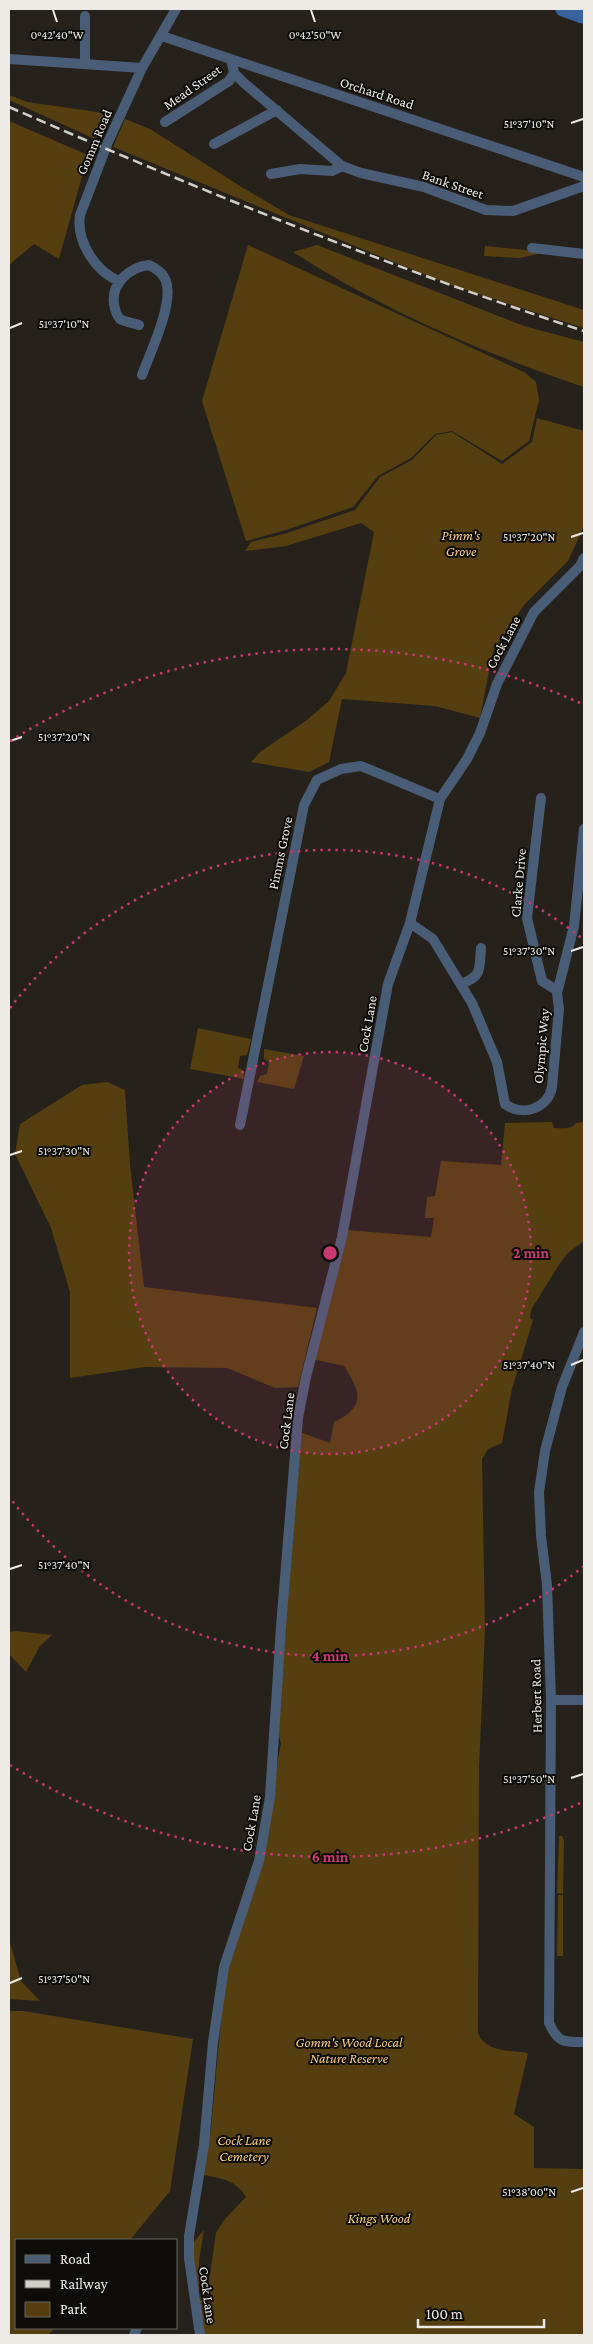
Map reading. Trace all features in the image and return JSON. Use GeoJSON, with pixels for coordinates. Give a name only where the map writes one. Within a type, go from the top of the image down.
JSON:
{"type":"FeatureCollection","features":[{"type":"Feature","properties":{"kind":"street","name":"Gomm Road"},"geometry":{"type":"LineString","coordinates":[[119,281],[102,270],[85,248],[78,226],[83,203],[108,142],[142,68],[176,9]]}},
{"type":"Feature","properties":{"kind":"street"},"geometry":{"type":"LineString","coordinates":[[85,16],[85,64]]}},
{"type":"Feature","properties":{"kind":"street","name":"Orchard Road"},"geometry":{"type":"LineString","coordinates":[[162,36],[584,177]]}},
{"type":"Feature","properties":{"kind":"street"},"geometry":{"type":"LineString","coordinates":[[9,59],[142,68]]}},
{"type":"Feature","properties":{"kind":"street"},"geometry":{"type":"LineString","coordinates":[[231,59],[234,73]]}},
{"type":"Feature","properties":{"kind":"street","name":"Bank Street"},"geometry":{"type":"LineString","coordinates":[[234,73],[342,166],[360,173],[424,187],[486,210],[513,211],[584,186]]}},
{"type":"Feature","properties":{"kind":"street","name":"Mead Street"},"geometry":{"type":"LineString","coordinates":[[165,122],[229,80],[234,73]]}},
{"type":"Feature","properties":{"kind":"street"},"geometry":{"type":"LineString","coordinates":[[214,144],[277,110]]}},
{"type":"Feature","properties":{"kind":"street","name":"Bank Street"},"geometry":{"type":"LineString","coordinates":[[271,174],[300,169],[332,170],[342,166]]}},
{"type":"Feature","properties":{"kind":"street"},"geometry":{"type":"LineString","coordinates":[[532,248],[584,254]]}},
{"type":"Feature","properties":{"kind":"street"},"geometry":{"type":"LineString","coordinates":[[139,325],[121,320],[116,314],[113,296],[119,281],[140,266],[150,265],[162,274],[166,282],[166,302],[142,376]]}},
{"type":"Feature","properties":{"kind":"street","name":"Cock Lane"},"geometry":{"type":"LineString","coordinates":[[200,2335],[189,2258],[189,2236],[204,2145],[213,2042],[224,1967],[259,1861],[270,1797],[298,1418],[306,1377],[342,1237],[388,984],[410,923],[440,799],[467,759],[480,733],[497,684],[534,612],[580,566],[584,558]]}},
{"type":"Feature","properties":{"kind":"street","name":"Pimms Grove"},"geometry":{"type":"LineString","coordinates":[[240,1125],[304,805],[317,780],[341,769],[361,766],[440,799]]}},
{"type":"Feature","properties":{"kind":"street","name":"Clarke Drive"},"geometry":{"type":"LineString","coordinates":[[541,798],[527,918],[542,981],[553,988],[558,988]]}},
{"type":"Feature","properties":{"kind":"street","name":"Olympic Way"},"geometry":{"type":"LineString","coordinates":[[410,923],[434,939],[472,1003],[497,1062],[505,1104],[510,1108],[522,1111],[539,1106],[552,1090],[560,1009],[558,988],[574,926],[584,829]]}},
{"type":"Feature","properties":{"kind":"street"},"geometry":{"type":"LineString","coordinates":[[461,984],[475,979],[479,972],[481,948]]}},
{"type":"Feature","properties":{"kind":"street","name":"Herbert Road"},"geometry":{"type":"LineString","coordinates":[[584,1332],[562,1387],[545,1451],[539,1492],[541,1536],[548,1585],[550,1700],[549,2023],[554,2034],[564,2042],[584,2042]]}},
{"type":"Feature","properties":{"kind":"street"},"geometry":{"type":"LineString","coordinates":[[550,1700],[584,1700]]}},
{"type":"Feature","properties":{"kind":"green space"},"geometry":{"type":"Polygon","coordinates":[[[9,95],[27,102],[111,114],[95,139],[9,100],[9,95]]]}},
{"type":"Feature","properties":{"kind":"green space"},"geometry":{"type":"Polygon","coordinates":[[[125,119],[150,129],[289,215],[584,310],[584,328],[448,284],[113,147],[125,119]]]}},
{"type":"Feature","properties":{"kind":"green space"},"geometry":{"type":"Polygon","coordinates":[[[9,121],[88,155],[59,259],[34,244],[9,265],[9,121]]]}},
{"type":"Feature","properties":{"kind":"green space"},"geometry":{"type":"Polygon","coordinates":[[[248,245],[524,372],[536,382],[539,400],[529,441],[502,461],[452,431],[435,434],[411,458],[378,476],[353,507],[286,530],[246,541],[202,401],[248,245]]]}},
{"type":"Feature","properties":{"kind":"green space"},"geometry":{"type":"Polygon","coordinates":[[[317,245],[524,326],[584,342],[584,387],[509,360],[434,328],[362,293],[293,252],[317,245]]]}},
{"type":"Feature","properties":{"kind":"green space"},"geometry":{"type":"Polygon","coordinates":[[[485,246],[546,252],[520,258],[484,256],[485,246]]]}},
{"type":"Feature","properties":{"kind":"green space","name":"Pimm's Grove"},"geometry":{"type":"Polygon","coordinates":[[[537,418],[584,431],[584,526],[568,561],[524,605],[493,651],[480,718],[435,706],[342,699],[329,762],[309,772],[251,762],[260,752],[307,720],[329,701],[346,673],[374,532],[361,523],[286,546],[245,551],[251,542],[287,533],[355,510],[380,477],[412,460],[436,435],[452,432],[502,464],[532,442],[537,418]]]}},
{"type":"Feature","properties":{"kind":"green space"},"geometry":{"type":"Polygon","coordinates":[[[198,1028],[251,1039],[247,1055],[240,1056],[238,1068],[243,1070],[244,1079],[190,1069],[198,1028]]]}},
{"type":"Feature","properties":{"kind":"green space"},"geometry":{"type":"Polygon","coordinates":[[[264,1049],[304,1056],[294,1089],[257,1082],[260,1076],[267,1074],[269,1062],[264,1059],[264,1049]]]}},
{"type":"Feature","properties":{"kind":"green space"},"geometry":{"type":"Polygon","coordinates":[[[107,1082],[125,1090],[130,1165],[144,1287],[317,1308],[298,1387],[275,1388],[227,1368],[145,1367],[70,1378],[70,1292],[51,1228],[15,1154],[20,1124],[82,1085],[107,1082]]]}},
{"type":"Feature","properties":{"kind":"green space","name":"Gomm's Wood Local Nature Reserve"},"geometry":{"type":"Polygon","coordinates":[[[552,1122],[554,1128],[569,1128],[576,1123],[584,1122],[584,1241],[569,1252],[560,1263],[531,1310],[530,1318],[533,1320],[512,1389],[502,1443],[488,1449],[482,1459],[485,1629],[479,1769],[478,2033],[487,2044],[493,2047],[506,2051],[528,2053],[514,2114],[534,2127],[534,2168],[584,2169],[584,2335],[203,2335],[198,2298],[207,2296],[216,2233],[224,2220],[246,2197],[233,2183],[203,2175],[211,2128],[226,1966],[250,1896],[281,1744],[278,1732],[300,1432],[330,1443],[334,1422],[351,1410],[356,1404],[357,1398],[354,1383],[344,1366],[312,1359],[347,1230],[431,1237],[434,1218],[425,1218],[427,1197],[435,1196],[441,1161],[501,1165],[505,1123],[552,1122]]]}},
{"type":"Feature","properties":{"kind":"green space"},"geometry":{"type":"Polygon","coordinates":[[[9,1632],[52,1635],[40,1646],[26,1672],[9,1654],[9,1632]]]}},
{"type":"Feature","properties":{"kind":"green space"},"geometry":{"type":"Polygon","coordinates":[[[559,1836],[562,1836],[564,1841],[563,1894],[557,1893],[559,1836]]]}},
{"type":"Feature","properties":{"kind":"green space"},"geometry":{"type":"Polygon","coordinates":[[[558,1895],[563,1895],[563,1956],[557,1956],[558,1895]]]}},
{"type":"Feature","properties":{"kind":"green space"},"geometry":{"type":"Polygon","coordinates":[[[9,1939],[21,1981],[40,2001],[9,1999],[9,1939]]]}},
{"type":"Feature","properties":{"kind":"green space"},"geometry":{"type":"Polygon","coordinates":[[[9,2011],[23,2011],[193,2039],[170,2191],[131,2239],[15,2239],[15,2329],[54,2329],[48,2335],[9,2335],[9,2011]]]}},
{"type":"Feature","properties":{"kind":"green space"},"geometry":{"type":"Polygon","coordinates":[[[204,2230],[199,2260],[199,2292],[197,2292],[191,2245],[204,2230]]]}},
{"type":"Feature","properties":{"kind":"waterway"},"geometry":{"type":"LineString","coordinates":[[563,9],[582,16]]}},
{"type":"Feature","properties":{"kind":"railway"},"geometry":{"type":"LineString","coordinates":[[9,107],[151,168],[294,226],[438,281],[584,331]]}},
{"type":"Feature","properties":{"kind":"park label","name":"Cock Lane Cemetery"},"geometry":{"type":"Point","coordinates":[244,2148]}},
{"type":"Feature","properties":{"kind":"park label","name":"Kings Wood"},"geometry":{"type":"Point","coordinates":[379,2218]}}]}
